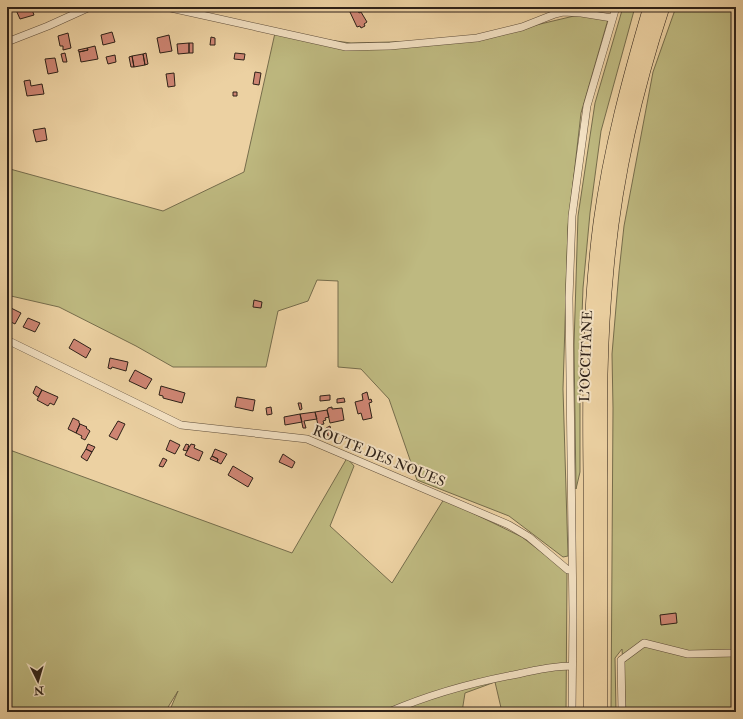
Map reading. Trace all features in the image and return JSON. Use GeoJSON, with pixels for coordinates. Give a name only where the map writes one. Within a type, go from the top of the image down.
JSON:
{"type":"FeatureCollection","features":[{"type":"Feature","properties":{"kind":"highway","name":"L'OCCITANE"},"geometry":{"type":"LineString","coordinates":[[590,712],[589,382],[594,291],[600,222],[612,151],[628,80],[650,7]]}},
{"type":"Feature","properties":{"kind":"highway","name":"L'OCCITANE"},"geometry":{"type":"LineString","coordinates":[[601,712],[600,393],[607,268],[614,209],[632,113],[647,56],[663,7]]}},
{"type":"Feature","properties":{"kind":"street"},"geometry":{"type":"LineString","coordinates":[[7,42],[90,7]]}},
{"type":"Feature","properties":{"kind":"street"},"geometry":{"type":"LineString","coordinates":[[166,7],[346,47],[390,46],[477,38],[522,27],[563,12],[581,12],[612,18]]}},
{"type":"Feature","properties":{"kind":"street"},"geometry":{"type":"LineString","coordinates":[[572,712],[573,617],[569,298],[572,216],[587,106],[616,7]]}},
{"type":"Feature","properties":{"kind":"street","name":"ROUTE DES NOUES"},"geometry":{"type":"LineString","coordinates":[[7,340],[181,425],[308,439],[509,525],[529,537],[568,570],[572,570]]}},
{"type":"Feature","properties":{"kind":"street"},"geometry":{"type":"LineString","coordinates":[[622,712],[621,660],[644,643],[688,654],[736,652]]}},
{"type":"Feature","properties":{"kind":"street"},"geometry":{"type":"LineString","coordinates":[[389,712],[488,679],[541,669],[572,666]]}},
{"type":"Feature","properties":{"kind":"shaded area"},"geometry":{"type":"Polygon","coordinates":[[[623,7],[635,7],[601,131],[590,213],[583,288],[580,369],[580,472],[576,489],[574,345],[578,216],[595,103],[623,7]]]}},
{"type":"Feature","properties":{"kind":"shaded area"},"geometry":{"type":"Polygon","coordinates":[[[676,7],[736,7],[736,712],[626,712],[622,649],[615,658],[616,712],[611,712],[612,354],[619,272],[624,226],[653,72],[676,7]]]}},
{"type":"Feature","properties":{"kind":"shaded area"},"geometry":{"type":"Polygon","coordinates":[[[574,16],[609,16],[581,113],[568,227],[563,389],[568,556],[563,557],[509,516],[417,480],[389,399],[361,369],[338,367],[338,281],[317,280],[308,301],[278,311],[266,367],[173,367],[136,346],[59,307],[11,296],[7,293],[7,170],[10,169],[163,211],[244,172],[275,33],[351,43],[473,40],[574,16]]]}},
{"type":"Feature","properties":{"kind":"shaded area"},"geometry":{"type":"Polygon","coordinates":[[[7,449],[292,553],[347,458],[354,466],[330,526],[392,583],[444,499],[522,537],[567,572],[566,712],[502,712],[495,682],[465,693],[462,712],[169,712],[178,691],[165,712],[7,712],[7,449]]]}},
{"type":"Feature","properties":{"kind":"building"},"geometry":{"type":"Polygon","coordinates":[[[23,7],[31,7],[34,15],[20,19],[16,10],[23,7]]]}},
{"type":"Feature","properties":{"kind":"building"},"geometry":{"type":"Polygon","coordinates":[[[356,7],[367,22],[364,24],[365,26],[361,28],[360,26],[357,27],[349,10],[356,7]]]}},
{"type":"Feature","properties":{"kind":"building"},"geometry":{"type":"Polygon","coordinates":[[[405,7],[415,7],[407,11],[405,7]]]}},
{"type":"Feature","properties":{"kind":"building"},"geometry":{"type":"Polygon","coordinates":[[[112,32],[115,42],[103,45],[101,35],[112,32]]]}},
{"type":"Feature","properties":{"kind":"building"},"geometry":{"type":"Polygon","coordinates":[[[68,33],[71,48],[63,50],[63,46],[60,46],[58,36],[68,33]]]}},
{"type":"Feature","properties":{"kind":"building"},"geometry":{"type":"Polygon","coordinates":[[[169,35],[172,51],[160,53],[157,38],[169,35]]]}},
{"type":"Feature","properties":{"kind":"building"},"geometry":{"type":"Polygon","coordinates":[[[211,37],[215,38],[215,45],[210,45],[211,37]]]}},
{"type":"Feature","properties":{"kind":"building"},"geometry":{"type":"Polygon","coordinates":[[[189,43],[189,53],[178,54],[177,44],[189,43]]]}},
{"type":"Feature","properties":{"kind":"building"},"geometry":{"type":"Polygon","coordinates":[[[189,43],[193,43],[193,53],[189,53],[189,43]]]}},
{"type":"Feature","properties":{"kind":"building"},"geometry":{"type":"Polygon","coordinates":[[[95,46],[98,59],[81,62],[79,52],[88,50],[87,48],[95,46]]]}},
{"type":"Feature","properties":{"kind":"building"},"geometry":{"type":"Polygon","coordinates":[[[87,48],[88,50],[79,52],[78,50],[87,48]]]}},
{"type":"Feature","properties":{"kind":"building"},"geometry":{"type":"Polygon","coordinates":[[[65,53],[67,62],[63,62],[61,54],[65,53]]]}},
{"type":"Feature","properties":{"kind":"building"},"geometry":{"type":"Polygon","coordinates":[[[146,53],[148,64],[145,65],[143,54],[146,53]]]}},
{"type":"Feature","properties":{"kind":"building"},"geometry":{"type":"Polygon","coordinates":[[[235,53],[245,54],[244,60],[234,59],[235,53]]]}},
{"type":"Feature","properties":{"kind":"building"},"geometry":{"type":"Polygon","coordinates":[[[143,54],[145,65],[134,67],[132,56],[143,54]]]}},
{"type":"Feature","properties":{"kind":"building"},"geometry":{"type":"Polygon","coordinates":[[[115,55],[116,62],[108,64],[106,57],[115,55]]]}},
{"type":"Feature","properties":{"kind":"building"},"geometry":{"type":"Polygon","coordinates":[[[132,56],[134,67],[131,67],[129,57],[132,56]]]}},
{"type":"Feature","properties":{"kind":"building"},"geometry":{"type":"Polygon","coordinates":[[[55,58],[58,72],[48,74],[45,59],[55,58]]]}},
{"type":"Feature","properties":{"kind":"building"},"geometry":{"type":"Polygon","coordinates":[[[255,72],[261,73],[259,85],[253,84],[255,72]]]}},
{"type":"Feature","properties":{"kind":"building"},"geometry":{"type":"Polygon","coordinates":[[[174,73],[175,86],[168,87],[166,74],[174,73]]]}},
{"type":"Feature","properties":{"kind":"building"},"geometry":{"type":"Polygon","coordinates":[[[30,80],[31,86],[42,84],[44,94],[27,96],[24,81],[30,80]]]}},
{"type":"Feature","properties":{"kind":"building"},"geometry":{"type":"Polygon","coordinates":[[[233,92],[237,92],[237,96],[233,96],[233,92]]]}},
{"type":"Feature","properties":{"kind":"building"},"geometry":{"type":"Polygon","coordinates":[[[45,128],[47,140],[36,142],[33,130],[45,128]]]}},
{"type":"Feature","properties":{"kind":"building"},"geometry":{"type":"Polygon","coordinates":[[[254,300],[262,302],[261,308],[253,307],[254,300]]]}},
{"type":"Feature","properties":{"kind":"building"},"geometry":{"type":"Polygon","coordinates":[[[7,306],[21,313],[15,324],[7,320],[7,306]]]}},
{"type":"Feature","properties":{"kind":"building"},"geometry":{"type":"Polygon","coordinates":[[[28,318],[40,323],[35,332],[23,327],[28,318]]]}},
{"type":"Feature","properties":{"kind":"building"},"geometry":{"type":"Polygon","coordinates":[[[74,339],[91,349],[86,358],[69,348],[74,339]]]}},
{"type":"Feature","properties":{"kind":"building"},"geometry":{"type":"Polygon","coordinates":[[[110,358],[128,362],[126,371],[112,367],[111,369],[108,368],[110,358]]]}},
{"type":"Feature","properties":{"kind":"building"},"geometry":{"type":"Polygon","coordinates":[[[135,370],[152,379],[146,389],[129,381],[135,370]]]}},
{"type":"Feature","properties":{"kind":"building"},"geometry":{"type":"Polygon","coordinates":[[[36,386],[42,390],[38,397],[33,393],[36,386]]]}},
{"type":"Feature","properties":{"kind":"building"},"geometry":{"type":"Polygon","coordinates":[[[161,386],[185,393],[182,403],[163,398],[163,396],[159,395],[161,386]]]}},
{"type":"Feature","properties":{"kind":"building"},"geometry":{"type":"Polygon","coordinates":[[[42,390],[58,397],[54,405],[50,403],[48,406],[37,400],[42,390]]]}},
{"type":"Feature","properties":{"kind":"building"},"geometry":{"type":"Polygon","coordinates":[[[367,392],[369,400],[371,399],[372,402],[369,403],[372,418],[363,420],[361,413],[358,414],[355,402],[363,400],[362,394],[367,392]]]}},
{"type":"Feature","properties":{"kind":"building"},"geometry":{"type":"Polygon","coordinates":[[[330,395],[330,400],[320,401],[320,396],[330,395]]]}},
{"type":"Feature","properties":{"kind":"building"},"geometry":{"type":"Polygon","coordinates":[[[237,397],[255,400],[253,411],[235,407],[237,397]]]}},
{"type":"Feature","properties":{"kind":"building"},"geometry":{"type":"Polygon","coordinates":[[[344,398],[345,402],[337,403],[337,399],[344,398]]]}},
{"type":"Feature","properties":{"kind":"building"},"geometry":{"type":"Polygon","coordinates":[[[298,403],[301,403],[302,409],[300,410],[298,403]]]}},
{"type":"Feature","properties":{"kind":"building"},"geometry":{"type":"Polygon","coordinates":[[[271,407],[272,414],[267,415],[266,408],[271,407]]]}},
{"type":"Feature","properties":{"kind":"building"},"geometry":{"type":"Polygon","coordinates":[[[332,407],[332,409],[342,408],[344,420],[330,423],[327,410],[328,408],[332,407]]]}},
{"type":"Feature","properties":{"kind":"building"},"geometry":{"type":"Polygon","coordinates":[[[327,410],[329,417],[325,418],[326,420],[323,421],[324,424],[318,425],[315,412],[327,410]]]}},
{"type":"Feature","properties":{"kind":"building"},"geometry":{"type":"Polygon","coordinates":[[[315,412],[317,419],[304,421],[306,428],[303,428],[300,414],[315,412]]]}},
{"type":"Feature","properties":{"kind":"building"},"geometry":{"type":"Polygon","coordinates":[[[300,414],[302,422],[285,425],[284,417],[300,414]]]}},
{"type":"Feature","properties":{"kind":"building"},"geometry":{"type":"Polygon","coordinates":[[[73,418],[79,421],[80,424],[76,433],[68,429],[73,418]]]}},
{"type":"Feature","properties":{"kind":"building"},"geometry":{"type":"Polygon","coordinates":[[[118,421],[125,424],[117,440],[109,436],[118,421]]]}},
{"type":"Feature","properties":{"kind":"building"},"geometry":{"type":"Polygon","coordinates":[[[80,424],[87,427],[86,428],[90,431],[85,440],[81,438],[82,436],[76,433],[80,424]]]}},
{"type":"Feature","properties":{"kind":"building"},"geometry":{"type":"Polygon","coordinates":[[[330,426],[332,435],[328,436],[326,428],[330,426]]]}},
{"type":"Feature","properties":{"kind":"building"},"geometry":{"type":"Polygon","coordinates":[[[170,440],[180,445],[175,454],[166,450],[170,440]]]}},
{"type":"Feature","properties":{"kind":"building"},"geometry":{"type":"Polygon","coordinates":[[[88,444],[95,447],[92,452],[86,449],[88,444]]]}},
{"type":"Feature","properties":{"kind":"building"},"geometry":{"type":"Polygon","coordinates":[[[186,444],[189,445],[187,451],[183,450],[186,444]]]}},
{"type":"Feature","properties":{"kind":"building"},"geometry":{"type":"Polygon","coordinates":[[[191,444],[195,445],[194,448],[203,452],[199,461],[185,455],[191,444]]]}},
{"type":"Feature","properties":{"kind":"building"},"geometry":{"type":"Polygon","coordinates":[[[86,449],[92,452],[87,461],[81,457],[86,449]]]}},
{"type":"Feature","properties":{"kind":"building"},"geometry":{"type":"Polygon","coordinates":[[[215,449],[227,454],[221,464],[217,462],[218,459],[212,456],[215,449]]]}},
{"type":"Feature","properties":{"kind":"building"},"geometry":{"type":"Polygon","coordinates":[[[283,454],[295,462],[292,468],[279,462],[283,454]]]}},
{"type":"Feature","properties":{"kind":"building"},"geometry":{"type":"Polygon","coordinates":[[[212,456],[218,459],[217,462],[210,459],[212,456]]]}},
{"type":"Feature","properties":{"kind":"building"},"geometry":{"type":"Polygon","coordinates":[[[163,458],[167,460],[163,467],[159,466],[163,458]]]}},
{"type":"Feature","properties":{"kind":"building"},"geometry":{"type":"Polygon","coordinates":[[[233,466],[253,478],[248,487],[228,475],[233,466]]]}},
{"type":"Feature","properties":{"kind":"building"},"geometry":{"type":"Polygon","coordinates":[[[676,613],[677,623],[661,625],[660,615],[676,613]]]}}]}
